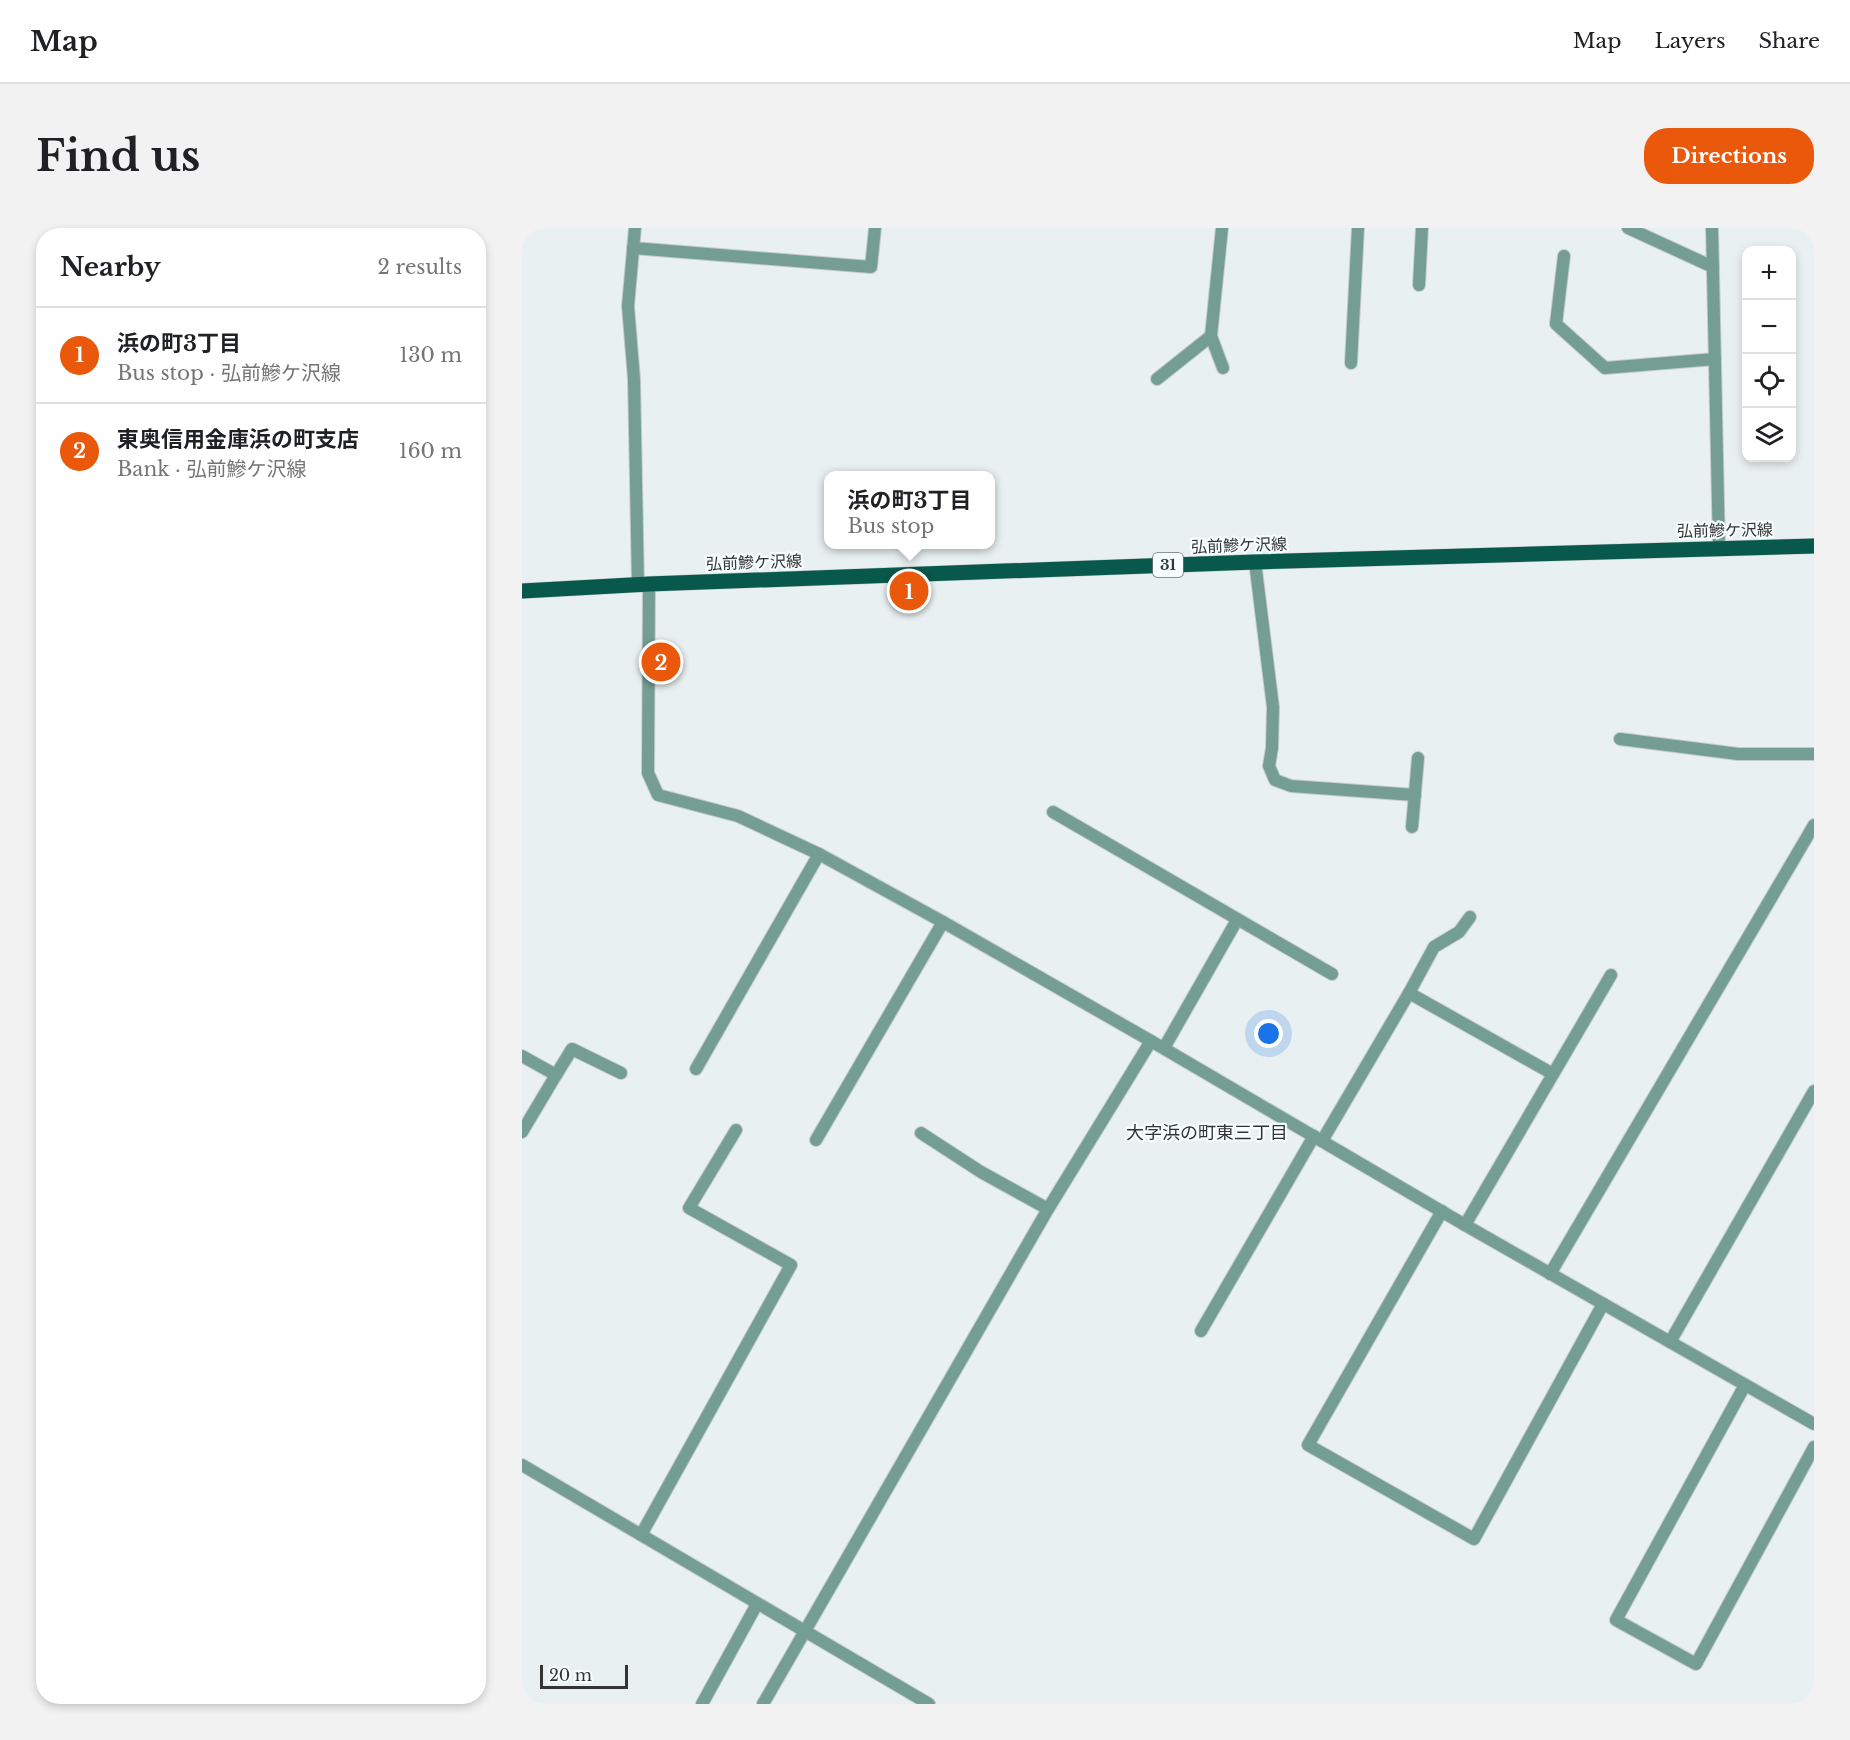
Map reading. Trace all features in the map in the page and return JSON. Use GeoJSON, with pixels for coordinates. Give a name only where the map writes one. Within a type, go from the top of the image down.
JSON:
{"type":"FeatureCollection","features":[{"type":"Feature","properties":{"kind":"main road","name":"弘前鰺ケ沢線"},"geometry":{"type":"LineString","coordinates":[[522,591],[643,584],[1255,562],[1814,546]]}},
{"type":"Feature","properties":{"kind":"street"},"geometry":{"type":"LineString","coordinates":[[635,228],[627,306],[634,379],[648,773],[658,795],[738,816],[819,854],[1164,1048],[1465,1225],[1814,1424]]}},
{"type":"Feature","properties":{"kind":"street"},"geometry":{"type":"LineString","coordinates":[[633,248],[871,267],[875,228]]}},
{"type":"Feature","properties":{"kind":"street"},"geometry":{"type":"LineString","coordinates":[[1222,228],[1211,336],[1223,368]]}},
{"type":"Feature","properties":{"kind":"street"},"geometry":{"type":"LineString","coordinates":[[1351,363],[1358,228]]}},
{"type":"Feature","properties":{"kind":"street"},"geometry":{"type":"LineString","coordinates":[[1419,285],[1422,228]]}},
{"type":"Feature","properties":{"kind":"street"},"geometry":{"type":"LineString","coordinates":[[1628,228],[1713,267]]}},
{"type":"Feature","properties":{"kind":"street"},"geometry":{"type":"LineString","coordinates":[[1712,228],[1719,548]]}},
{"type":"Feature","properties":{"kind":"street"},"geometry":{"type":"LineString","coordinates":[[1564,256],[1556,324],[1605,368],[1715,359]]}},
{"type":"Feature","properties":{"kind":"street"},"geometry":{"type":"LineString","coordinates":[[1157,379],[1211,336]]}},
{"type":"Feature","properties":{"kind":"street"},"geometry":{"type":"LineString","coordinates":[[1255,562],[1273,706],[1272,748],[1269,765],[1275,780],[1291,786],[1415,795]]}},
{"type":"Feature","properties":{"kind":"street"},"geometry":{"type":"LineString","coordinates":[[1620,739],[1738,754],[1814,754]]}},
{"type":"Feature","properties":{"kind":"street"},"geometry":{"type":"LineString","coordinates":[[1412,827],[1418,758]]}},
{"type":"Feature","properties":{"kind":"street"},"geometry":{"type":"LineString","coordinates":[[1053,812],[1332,974]]}},
{"type":"Feature","properties":{"kind":"street"},"geometry":{"type":"LineString","coordinates":[[1550,1274],[1814,825]]}},
{"type":"Feature","properties":{"kind":"street"},"geometry":{"type":"LineString","coordinates":[[696,1069],[819,854]]}},
{"type":"Feature","properties":{"kind":"street"},"geometry":{"type":"LineString","coordinates":[[1201,1330],[1409,993],[1434,946],[1459,932],[1470,917]]}},
{"type":"Feature","properties":{"kind":"street"},"geometry":{"type":"LineString","coordinates":[[1164,1048],[1237,920]]}},
{"type":"Feature","properties":{"kind":"street"},"geometry":{"type":"LineString","coordinates":[[816,1140],[943,922]]}},
{"type":"Feature","properties":{"kind":"street"},"geometry":{"type":"LineString","coordinates":[[1465,1225],[1611,975]]}},
{"type":"Feature","properties":{"kind":"street"},"geometry":{"type":"LineString","coordinates":[[1409,993],[1553,1074]]}},
{"type":"Feature","properties":{"kind":"street"},"geometry":{"type":"LineString","coordinates":[[763,1704],[1048,1209],[1151,1041]]}},
{"type":"Feature","properties":{"kind":"street"},"geometry":{"type":"LineString","coordinates":[[522,1132],[572,1049],[621,1073]]}},
{"type":"Feature","properties":{"kind":"street"},"geometry":{"type":"LineString","coordinates":[[522,1056],[556,1075]]}},
{"type":"Feature","properties":{"kind":"street"},"geometry":{"type":"LineString","coordinates":[[1670,1342],[1814,1091]]}},
{"type":"Feature","properties":{"kind":"street"},"geometry":{"type":"LineString","coordinates":[[641,1535],[791,1265],[689,1208],[736,1130]]}},
{"type":"Feature","properties":{"kind":"street"},"geometry":{"type":"LineString","coordinates":[[921,1133],[981,1172],[1048,1209]]}},
{"type":"Feature","properties":{"kind":"street"},"geometry":{"type":"LineString","coordinates":[[1442,1211],[1308,1445],[1474,1539],[1603,1304]]}},
{"type":"Feature","properties":{"kind":"street"},"geometry":{"type":"LineString","coordinates":[[1745,1385],[1616,1620],[1695,1664],[1814,1448]]}},
{"type":"Feature","properties":{"kind":"street"},"geometry":{"type":"LineString","coordinates":[[522,1465],[929,1704]]}},
{"type":"Feature","properties":{"kind":"street"},"geometry":{"type":"LineString","coordinates":[[702,1704],[758,1604]]}},
{"type":"Feature","properties":{"kind":"place","name":"浜の町3丁目"},"geometry":{"type":"Point","coordinates":[909,591]}},
{"type":"Feature","properties":{"kind":"place","name":"東奥信用金庫浜の町支店"},"geometry":{"type":"Point","coordinates":[661,662]}},
{"type":"Feature","properties":{"kind":"district","name":"大字浜の町東三丁目"},"geometry":{"type":"Point","coordinates":[1207,1133]}}]}
